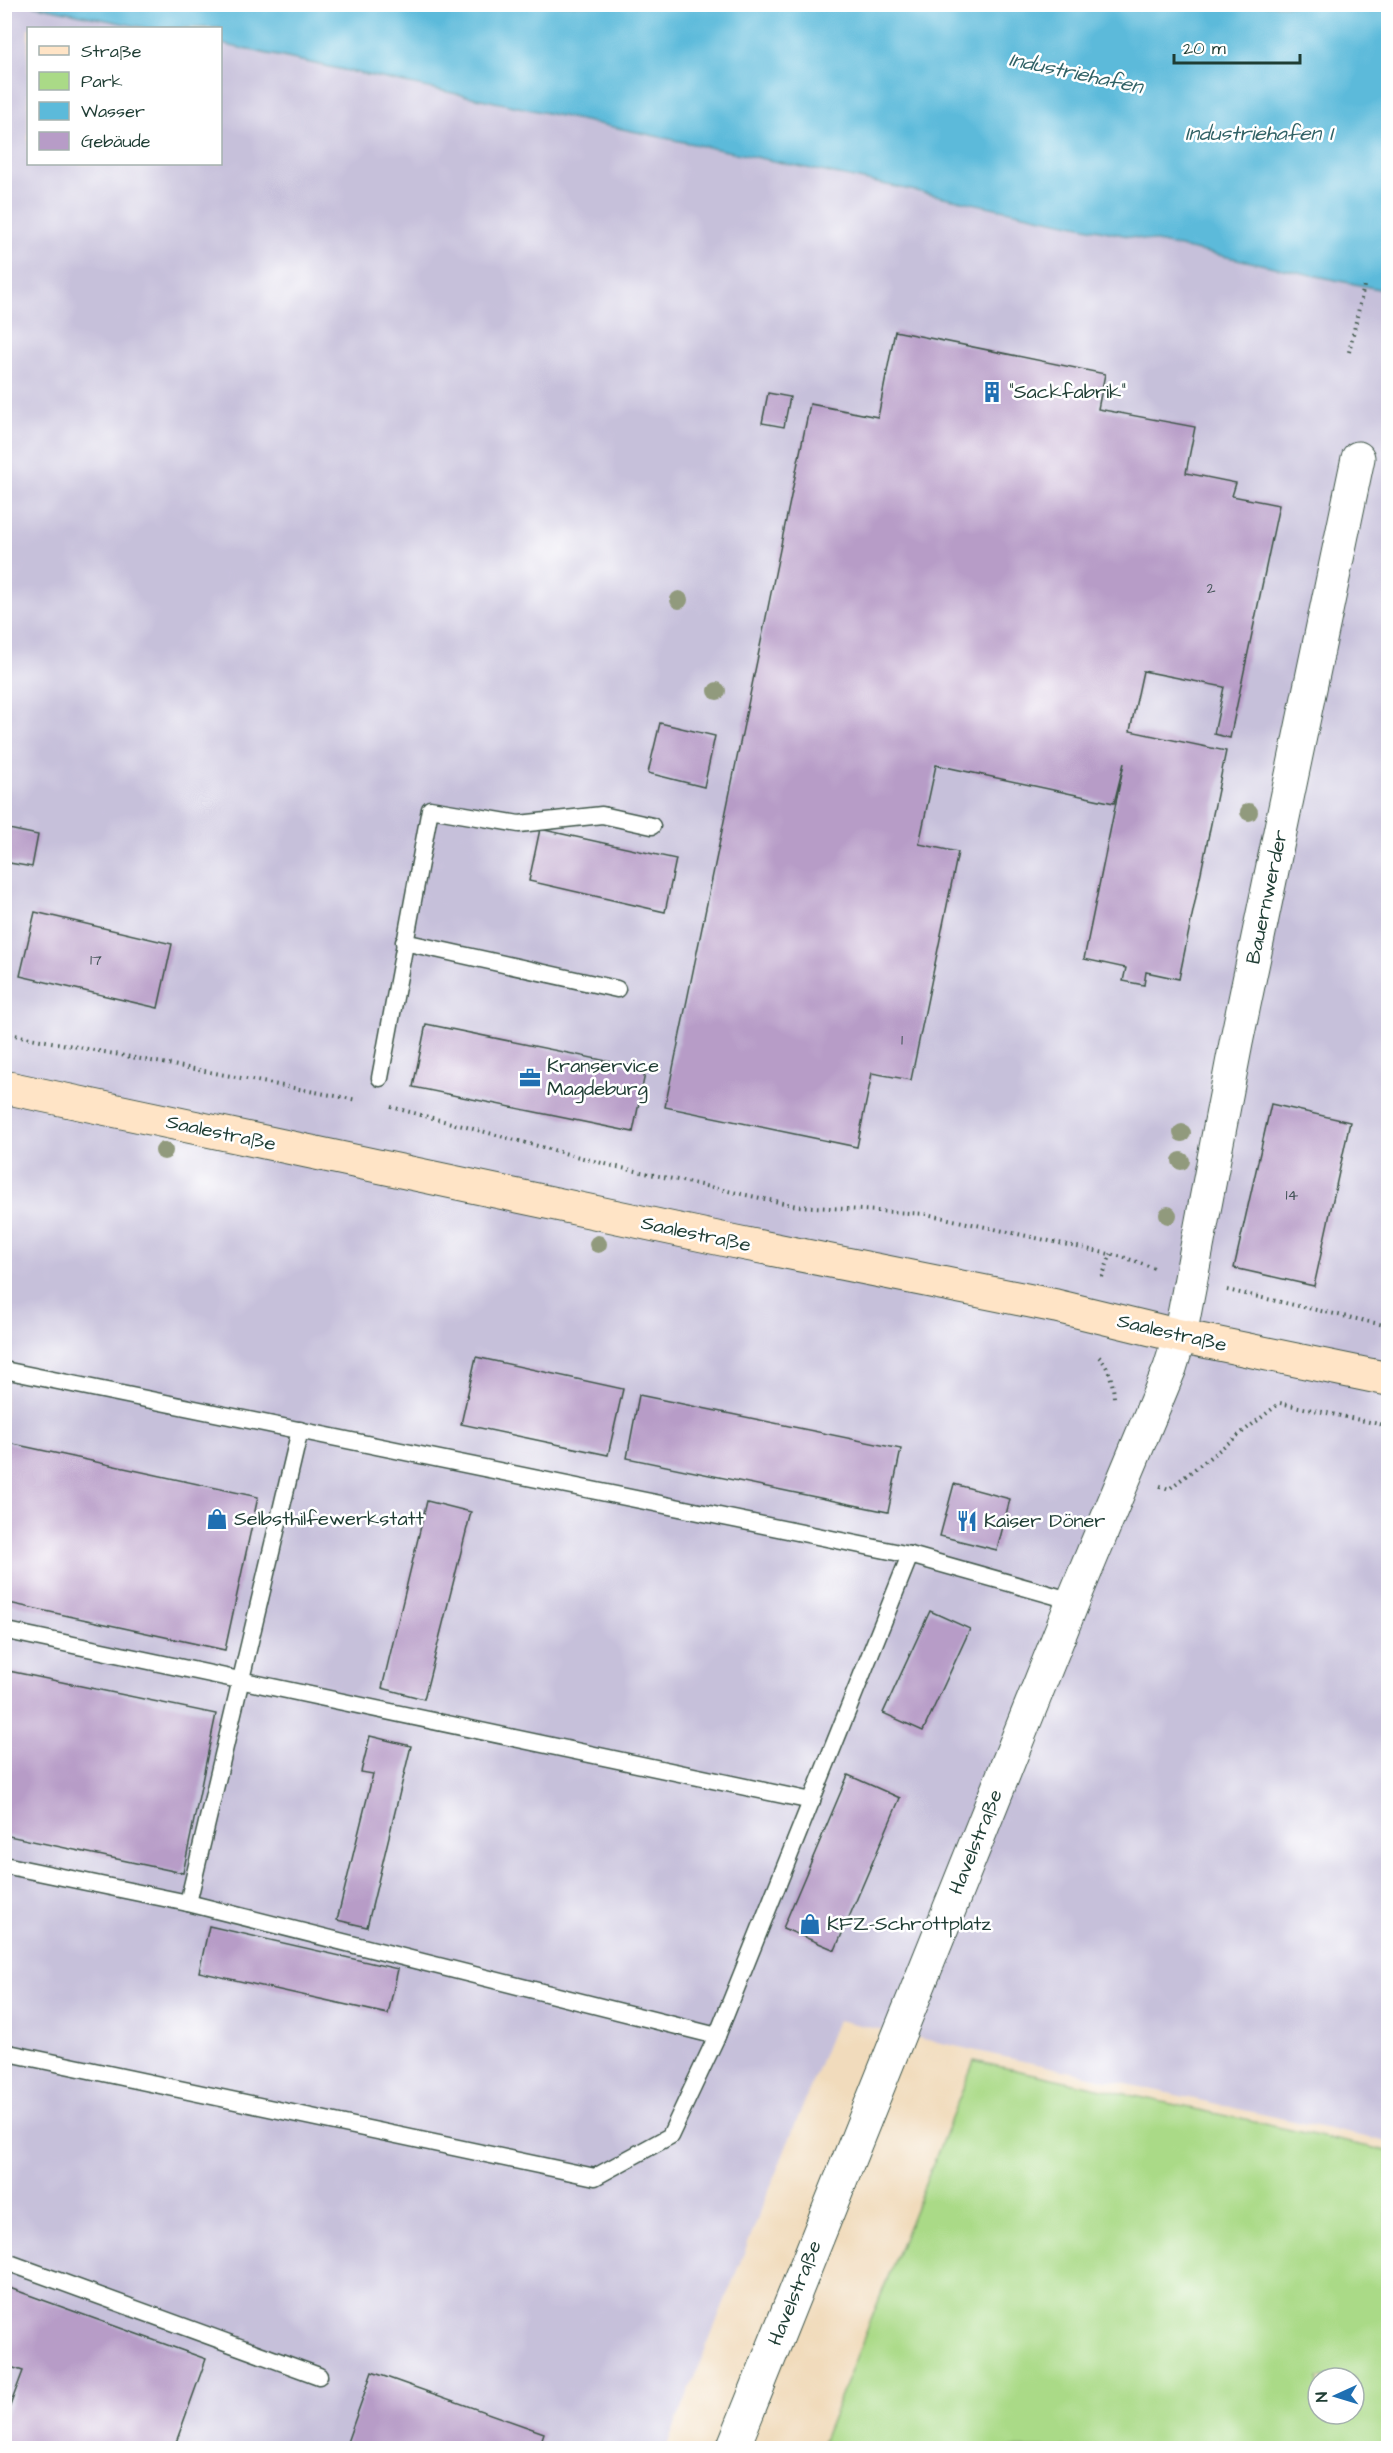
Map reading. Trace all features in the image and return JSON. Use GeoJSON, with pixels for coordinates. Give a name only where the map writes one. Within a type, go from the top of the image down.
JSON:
{"type":"FeatureCollection","features":[{"type":"Feature","properties":{"kind":"main road","name":"Saalestraße"},"geometry":{"type":"LineString","coordinates":[[4,1087],[662,1227],[1067,1308],[1180,1336],[1389,1379]]}},
{"type":"Feature","properties":{"kind":"street","name":"Bauernwerder"},"geometry":{"type":"LineString","coordinates":[[1180,1336],[1236,1043],[1358,458]]}},
{"type":"Feature","properties":{"kind":"street","name":"Havelstraße"},"geometry":{"type":"LineString","coordinates":[[733,2448],[1073,1601],[1170,1368],[1180,1336]]}},
{"type":"Feature","properties":{"kind":"lane"},"geometry":{"type":"LineString","coordinates":[[380,1078],[430,809],[519,824],[603,815],[652,826]]}},
{"type":"Feature","properties":{"kind":"lane"},"geometry":{"type":"LineString","coordinates":[[404,942],[617,989]]}},
{"type":"Feature","properties":{"kind":"lane"},"geometry":{"type":"LineString","coordinates":[[4,1370],[910,1556],[1073,1601]]}},
{"type":"Feature","properties":{"kind":"lane"},"geometry":{"type":"LineString","coordinates":[[188,1903],[300,1430]]}},
{"type":"Feature","properties":{"kind":"lane"},"geometry":{"type":"LineString","coordinates":[[4,2052],[595,2177],[670,2136],[717,2036],[910,1556]]}},
{"type":"Feature","properties":{"kind":"lane"},"geometry":{"type":"LineString","coordinates":[[12,1632],[812,1801]]}},
{"type":"Feature","properties":{"kind":"lane"},"geometry":{"type":"LineString","coordinates":[[4,1865],[188,1903],[717,2036]]}},
{"type":"Feature","properties":{"kind":"lane"},"geometry":{"type":"LineString","coordinates":[[4,2261],[319,2376]]}},
{"type":"Feature","properties":{"kind":"path"},"geometry":{"type":"LineString","coordinates":[[1349,352],[1364,286]]}},
{"type":"Feature","properties":{"kind":"path"},"geometry":{"type":"LineString","coordinates":[[4,1033],[364,1101]]}},
{"type":"Feature","properties":{"kind":"path"},"geometry":{"type":"LineString","coordinates":[[387,1106],[613,1166],[797,1206],[926,1214],[1123,1257],[1164,1272]]}},
{"type":"Feature","properties":{"kind":"path"},"geometry":{"type":"LineString","coordinates":[[1220,1288],[1389,1326]]}},
{"type":"Feature","properties":{"kind":"path"},"geometry":{"type":"LineString","coordinates":[[1097,1354],[1104,1361],[1114,1388],[1114,1405]]}},
{"type":"Feature","properties":{"kind":"path"},"geometry":{"type":"LineString","coordinates":[[1125,1475],[1168,1489],[1280,1403],[1389,1426]]}},
{"type":"Feature","properties":{"kind":"shaded area"},"geometry":{"type":"Polygon","coordinates":[[[5,5],[32,5],[141,27],[27,27],[27,165],[222,165],[222,44],[1388,291],[1388,2142],[837,2020],[666,2448],[5,2448],[5,5]]]}},
{"type":"Feature","properties":{"kind":"green space"},"geometry":{"type":"Polygon","coordinates":[[[974,2061],[1388,2151],[1388,2448],[820,2448],[974,2061]]]}},
{"type":"Feature","properties":{"kind":"water","name":"Industriehafen I"},"geometry":{"type":"Polygon","coordinates":[[[32,5],[1388,5],[1388,291],[222,44],[222,27],[141,27],[32,5]]]}},
{"type":"Feature","properties":{"kind":"building"},"geometry":{"type":"Polygon","coordinates":[[[895,331],[1105,374],[1098,409],[1195,427],[1186,473],[1236,483],[1232,496],[1279,505],[1230,738],[1214,734],[1224,687],[1143,671],[1130,731],[1226,751],[1179,979],[1146,972],[1144,985],[1123,981],[1126,968],[1084,959],[1124,763],[1114,803],[936,765],[919,844],[958,852],[911,1080],[872,1073],[857,1147],[665,1107],[810,404],[878,417],[895,331]]]}},
{"type":"Feature","properties":{"kind":"building"},"geometry":{"type":"Polygon","coordinates":[[[768,393],[790,397],[784,427],[762,423],[768,393]]]}},
{"type":"Feature","properties":{"kind":"building"},"geometry":{"type":"Polygon","coordinates":[[[660,723],[715,736],[704,787],[648,773],[660,723]]]}},
{"type":"Feature","properties":{"kind":"building"},"geometry":{"type":"Polygon","coordinates":[[[4,828],[38,835],[32,867],[4,862],[4,828]]]}},
{"type":"Feature","properties":{"kind":"building"},"geometry":{"type":"Polygon","coordinates":[[[540,829],[676,859],[665,912],[529,881],[540,829]]]}},
{"type":"Feature","properties":{"kind":"building"},"geometry":{"type":"Polygon","coordinates":[[[35,912],[172,944],[158,1008],[20,976],[35,912]]]}},
{"type":"Feature","properties":{"kind":"building","name":"Kranservice Magdeburg"},"geometry":{"type":"Polygon","coordinates":[[[426,1024],[646,1069],[633,1132],[413,1087],[426,1024]]]}},
{"type":"Feature","properties":{"kind":"building"},"geometry":{"type":"Polygon","coordinates":[[[1271,1104],[1350,1122],[1314,1286],[1234,1268],[1271,1104]]]}},
{"type":"Feature","properties":{"kind":"building"},"geometry":{"type":"Polygon","coordinates":[[[476,1357],[623,1389],[608,1455],[461,1424],[476,1357]]]}},
{"type":"Feature","properties":{"kind":"building"},"geometry":{"type":"Polygon","coordinates":[[[639,1395],[901,1449],[888,1512],[627,1458],[639,1395]]]}},
{"type":"Feature","properties":{"kind":"building"},"geometry":{"type":"Polygon","coordinates":[[[4,1442],[258,1497],[225,1650],[4,1602],[4,1442]]]}},
{"type":"Feature","properties":{"kind":"building"},"geometry":{"type":"Polygon","coordinates":[[[954,1484],[1010,1499],[997,1550],[940,1536],[954,1484]]]}},
{"type":"Feature","properties":{"kind":"building"},"geometry":{"type":"Polygon","coordinates":[[[427,1501],[471,1512],[424,1699],[382,1688],[427,1501]]]}},
{"type":"Feature","properties":{"kind":"building"},"geometry":{"type":"Polygon","coordinates":[[[930,1611],[970,1629],[923,1731],[883,1713],[930,1611]]]}},
{"type":"Feature","properties":{"kind":"building"},"geometry":{"type":"Polygon","coordinates":[[[4,1670],[216,1714],[183,1873],[4,1835],[4,1670]]]}},
{"type":"Feature","properties":{"kind":"building"},"geometry":{"type":"Polygon","coordinates":[[[370,1736],[411,1746],[367,1927],[337,1920],[373,1774],[361,1772],[370,1736]]]}},
{"type":"Feature","properties":{"kind":"building"},"geometry":{"type":"Polygon","coordinates":[[[848,1775],[900,1798],[835,1950],[783,1928],[848,1775]]]}},
{"type":"Feature","properties":{"kind":"building"},"geometry":{"type":"Polygon","coordinates":[[[209,1926],[398,1969],[388,2014],[199,1972],[209,1926]]]}},
{"type":"Feature","properties":{"kind":"building"},"geometry":{"type":"Polygon","coordinates":[[[4,2286],[206,2359],[174,2448],[4,2448],[4,2422],[23,2371],[4,2365],[4,2286]]]}},
{"type":"Feature","properties":{"kind":"building"},"geometry":{"type":"Polygon","coordinates":[[[372,2372],[544,2433],[539,2448],[345,2448],[372,2372]]]}},
{"type":"Feature","properties":{"kind":"place","name":"\"Sackfabrik\""},"geometry":{"type":"Point","coordinates":[992,392]}},
{"type":"Feature","properties":{"kind":"place","name":"Kranservice Magdeburg"},"geometry":{"type":"Point","coordinates":[530,1078]}},
{"type":"Feature","properties":{"kind":"place","name":"Selbsthilfewerkstatt"},"geometry":{"type":"Point","coordinates":[217,1519]}},
{"type":"Feature","properties":{"kind":"place","name":"Kaiser Döner"},"geometry":{"type":"Point","coordinates":[967,1521]}},
{"type":"Feature","properties":{"kind":"place","name":"KFZ-Schrottplatz"},"geometry":{"type":"Point","coordinates":[810,1924]}},
{"type":"Feature","properties":{"kind":"water label","name":"Industriehafen"},"geometry":{"type":"Point","coordinates":[1076,73]}}]}
